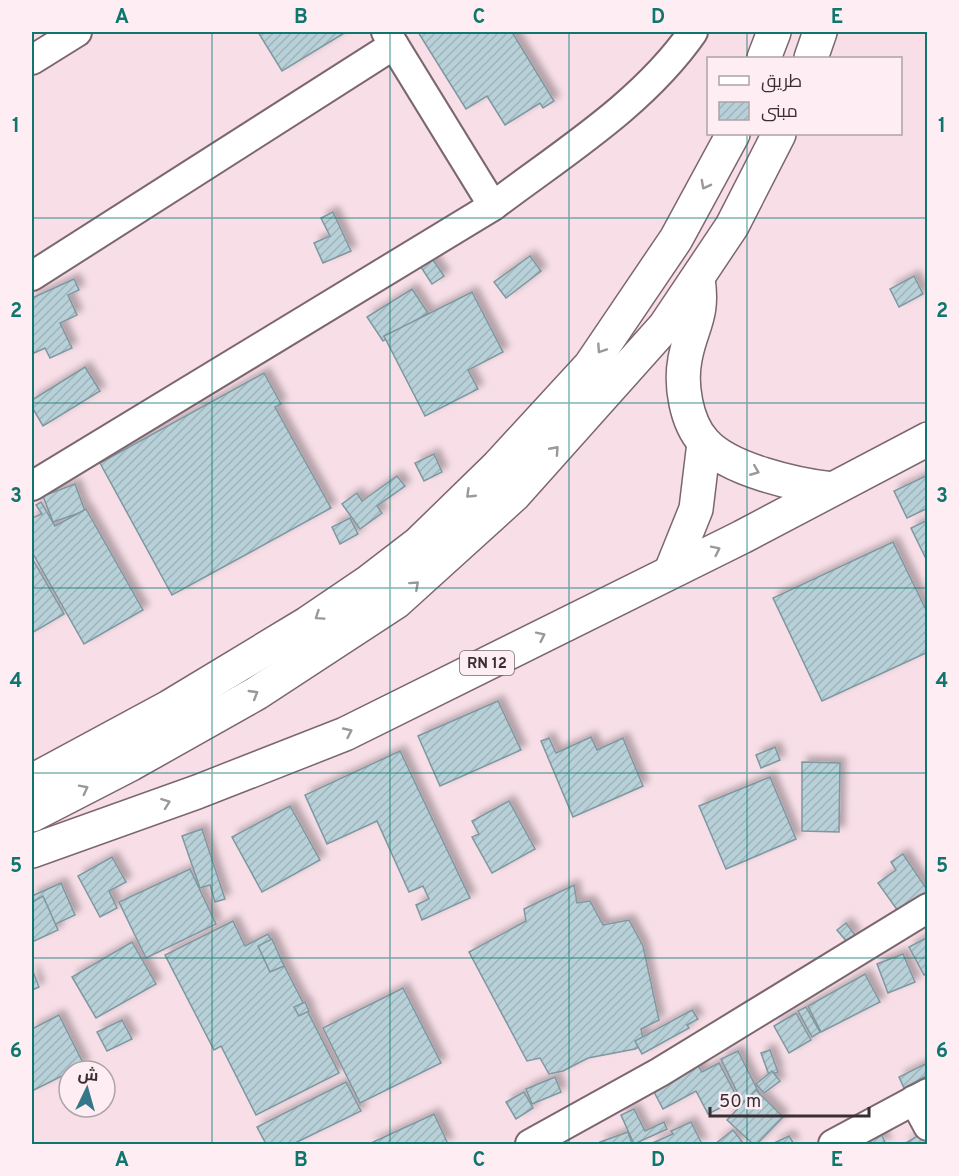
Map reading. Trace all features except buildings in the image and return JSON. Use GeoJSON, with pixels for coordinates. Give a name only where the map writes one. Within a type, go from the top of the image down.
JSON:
{"type":"FeatureCollection","features":[{"type":"Feature","properties":{"kind":"highway"},"geometry":{"type":"LineString","coordinates":[[764,57],[774,32]]}},
{"type":"Feature","properties":{"kind":"highway"},"geometry":{"type":"LineString","coordinates":[[811,57],[820,32]]}},
{"type":"Feature","properties":{"kind":"highway"},"geometry":{"type":"LineString","coordinates":[[32,781],[169,707],[308,623],[367,584],[420,543],[498,466],[590,366],[676,239],[732,135]]}},
{"type":"Feature","properties":{"kind":"highway"},"geometry":{"type":"LineString","coordinates":[[32,815],[131,764],[257,693],[396,602],[514,495],[665,326],[732,226],[778,135]]}},
{"type":"Feature","properties":{"kind":"highway"},"geometry":{"type":"LineString","coordinates":[[672,572],[696,509],[704,443],[688,407],[683,378],[685,358],[701,308],[698,279]]}},
{"type":"Feature","properties":{"kind":"highway","name":"RN 12"},"geometry":{"type":"LineString","coordinates":[[32,850],[197,792],[345,734],[672,572],[927,439]]}},
{"type":"Feature","properties":{"kind":"highway"},"geometry":{"type":"LineString","coordinates":[[704,443],[727,458],[760,474],[804,486],[832,489]]}},
{"type":"Feature","properties":{"kind":"street"},"geometry":{"type":"LineString","coordinates":[[32,60],[77,32]]}},
{"type":"Feature","properties":{"kind":"street"},"geometry":{"type":"LineString","coordinates":[[32,486],[493,206],[624,107],[677,54],[693,32]]}},
{"type":"Feature","properties":{"kind":"street"},"geometry":{"type":"LineString","coordinates":[[32,276],[389,38],[493,206]]}},
{"type":"Feature","properties":{"kind":"street"},"geometry":{"type":"LineString","coordinates":[[530,1144],[660,1072],[927,908]]}},
{"type":"Feature","properties":{"kind":"street"},"geometry":{"type":"LineString","coordinates":[[834,1144],[921,1096],[927,1126]]}}]}
